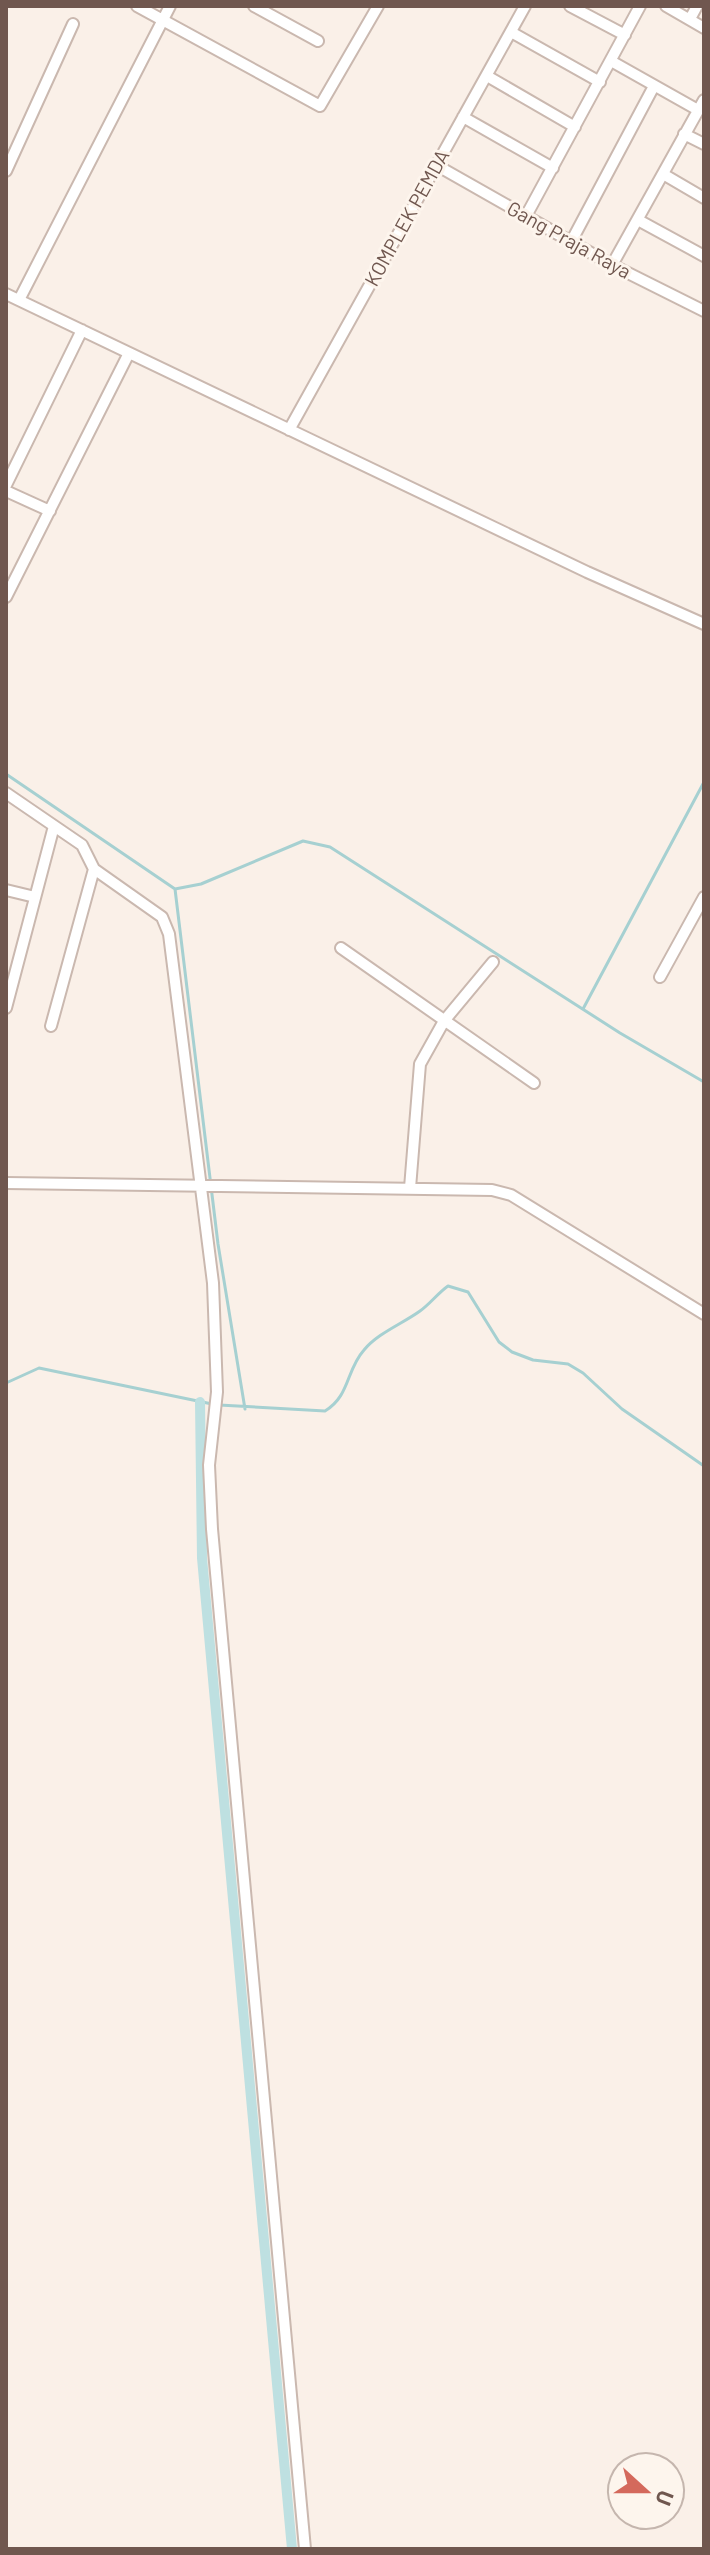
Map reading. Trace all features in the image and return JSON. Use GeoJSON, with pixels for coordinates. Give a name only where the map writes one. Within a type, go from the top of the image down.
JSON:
{"type":"FeatureCollection","features":[{"type":"Feature","properties":{"kind":"street"},"geometry":{"type":"LineString","coordinates":[[137,6],[320,106],[375,7]]}},
{"type":"Feature","properties":{"kind":"street"},"geometry":{"type":"LineString","coordinates":[[19,300],[170,6]]}},
{"type":"Feature","properties":{"kind":"street"},"geometry":{"type":"LineString","coordinates":[[254,6],[318,41]]}},
{"type":"Feature","properties":{"kind":"street","name":"KOMPLEK PEMDA"},"geometry":{"type":"LineString","coordinates":[[289,430],[525,6]]}},
{"type":"Feature","properties":{"kind":"street"},"geometry":{"type":"LineString","coordinates":[[570,6],[625,35]]}},
{"type":"Feature","properties":{"kind":"street"},"geometry":{"type":"LineString","coordinates":[[526,216],[640,6]]}},
{"type":"Feature","properties":{"kind":"street"},"geometry":{"type":"LineString","coordinates":[[666,6],[704,28]]}},
{"type":"Feature","properties":{"kind":"street"},"geometry":{"type":"LineString","coordinates":[[690,19],[697,6]]}},
{"type":"Feature","properties":{"kind":"street"},"geometry":{"type":"LineString","coordinates":[[6,171],[73,24]]}},
{"type":"Feature","properties":{"kind":"street"},"geometry":{"type":"LineString","coordinates":[[511,32],[600,82]]}},
{"type":"Feature","properties":{"kind":"street"},"geometry":{"type":"LineString","coordinates":[[611,61],[654,86],[701,105],[612,265]]}},
{"type":"Feature","properties":{"kind":"street"},"geometry":{"type":"LineString","coordinates":[[487,76],[575,127]]}},
{"type":"Feature","properties":{"kind":"street"},"geometry":{"type":"LineString","coordinates":[[571,242],[654,86]]}},
{"type":"Feature","properties":{"kind":"street"},"geometry":{"type":"LineString","coordinates":[[463,117],[553,168]]}},
{"type":"Feature","properties":{"kind":"street"},"geometry":{"type":"LineString","coordinates":[[684,134],[704,144]]}},
{"type":"Feature","properties":{"kind":"street","name":"Gang Praja Raya"},"geometry":{"type":"LineString","coordinates":[[436,165],[612,265],[704,311]]}},
{"type":"Feature","properties":{"kind":"street"},"geometry":{"type":"LineString","coordinates":[[663,174],[704,198]]}},
{"type":"Feature","properties":{"kind":"street"},"geometry":{"type":"LineString","coordinates":[[638,220],[704,256]]}},
{"type":"Feature","properties":{"kind":"street"},"geometry":{"type":"LineString","coordinates":[[6,294],[704,624]]}},
{"type":"Feature","properties":{"kind":"street"},"geometry":{"type":"LineString","coordinates":[[50,511],[6,488],[82,330]]}},
{"type":"Feature","properties":{"kind":"street"},"geometry":{"type":"LineString","coordinates":[[6,597],[129,353]]}},
{"type":"Feature","properties":{"kind":"street"},"geometry":{"type":"LineString","coordinates":[[6,793],[82,845],[94,869],[162,917],[168,928],[211,1261],[217,1392],[209,1465],[212,1529],[305,2549]]}},
{"type":"Feature","properties":{"kind":"street"},"geometry":{"type":"LineString","coordinates":[[6,1008],[54,826]]}},
{"type":"Feature","properties":{"kind":"street"},"geometry":{"type":"LineString","coordinates":[[51,1026],[94,869]]}},
{"type":"Feature","properties":{"kind":"street"},"geometry":{"type":"LineString","coordinates":[[6,890],[35,897]]}},
{"type":"Feature","properties":{"kind":"street"},"geometry":{"type":"LineString","coordinates":[[660,977],[704,897]]}},
{"type":"Feature","properties":{"kind":"street"},"geometry":{"type":"LineString","coordinates":[[341,948],[534,1083]]}},
{"type":"Feature","properties":{"kind":"street"},"geometry":{"type":"LineString","coordinates":[[410,1188],[420,1064],[444,1021],[493,962]]}},
{"type":"Feature","properties":{"kind":"street"},"geometry":{"type":"LineString","coordinates":[[6,1183],[492,1190],[511,1195],[704,1314]]}},
{"type":"Feature","properties":{"kind":"waterway"},"geometry":{"type":"LineString","coordinates":[[6,774],[175,889],[218,1244],[245,1409]]}},
{"type":"Feature","properties":{"kind":"waterway"},"geometry":{"type":"LineString","coordinates":[[583,1009],[704,782]]}},
{"type":"Feature","properties":{"kind":"waterway"},"geometry":{"type":"LineString","coordinates":[[175,889],[201,884],[303,841],[330,847],[620,1033],[704,1082]]}},
{"type":"Feature","properties":{"kind":"waterway"},"geometry":{"type":"LineString","coordinates":[[219,1405],[325,1411],[339,1398],[358,1358],[370,1344],[420,1311],[448,1286],[468,1292],[499,1342],[512,1352],[533,1360],[568,1364],[583,1373],[622,1409],[704,1466]]}},
{"type":"Feature","properties":{"kind":"waterway"},"geometry":{"type":"LineString","coordinates":[[6,1383],[39,1368],[212,1404]]}},
{"type":"Feature","properties":{"kind":"waterway"},"geometry":{"type":"LineString","coordinates":[[200,1402],[202,1558],[292,2549]]}}]}
